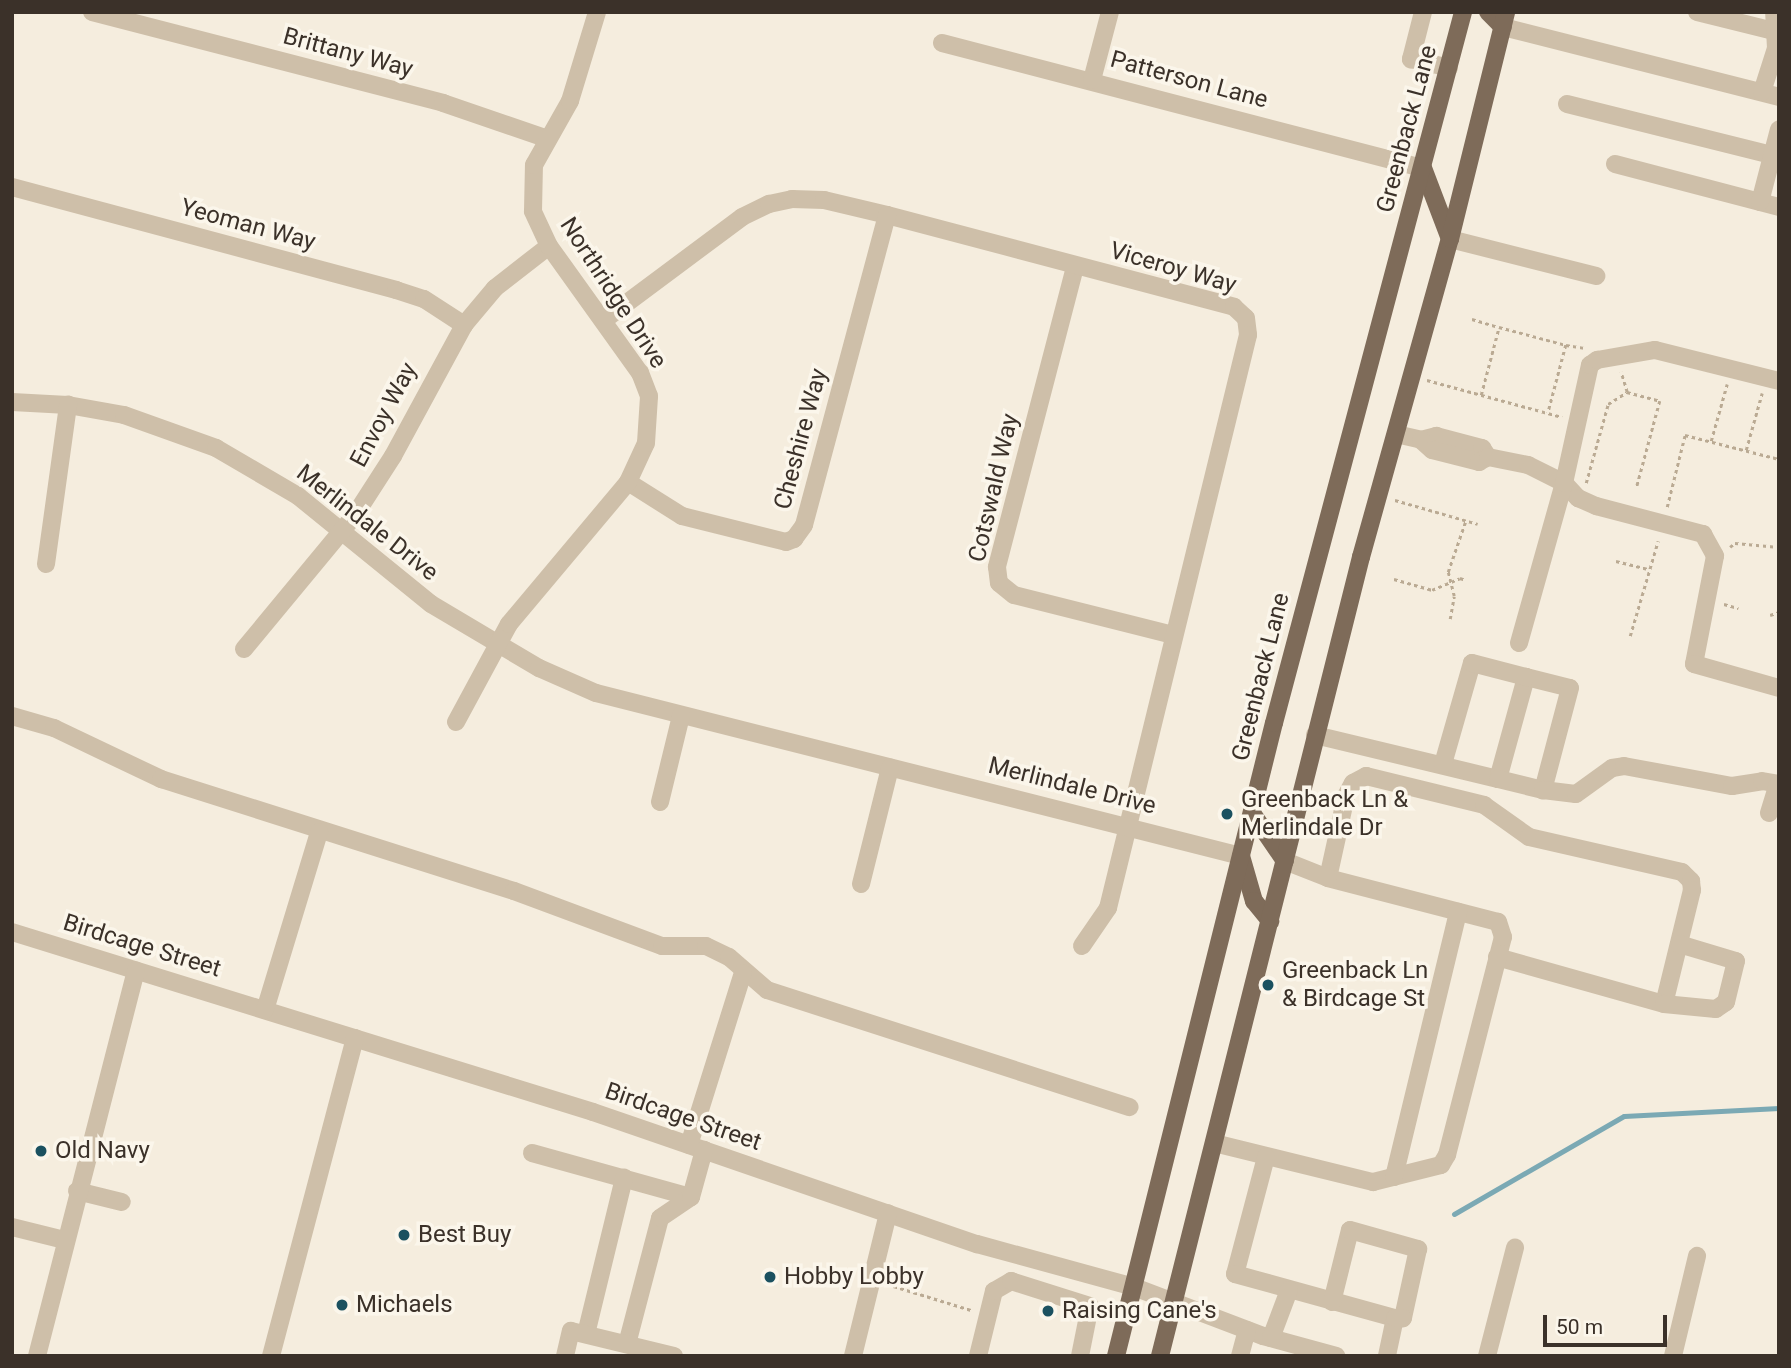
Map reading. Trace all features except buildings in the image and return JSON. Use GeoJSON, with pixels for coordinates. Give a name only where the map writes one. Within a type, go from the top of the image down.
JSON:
{"type":"FeatureCollection","features":[{"type":"Feature","properties":{"kind":"main road","name":"Greenback Lane"},"geometry":{"type":"LineString","coordinates":[[1116,1356],[1252,813],[1463,12]]}},
{"type":"Feature","properties":{"kind":"main road"},"geometry":{"type":"LineString","coordinates":[[1160,1356],[1315,735],[1450,239],[1505,19],[1488,12]]}},
{"type":"Feature","properties":{"kind":"main road"},"geometry":{"type":"LineString","coordinates":[[1423,168],[1450,239]]}},
{"type":"Feature","properties":{"kind":"main road"},"geometry":{"type":"LineString","coordinates":[[1252,813],[1285,861]]}},
{"type":"Feature","properties":{"kind":"main road"},"geometry":{"type":"LineString","coordinates":[[1241,856],[1254,901],[1270,921]]}},
{"type":"Feature","properties":{"kind":"street","name":"Brittany Way"},"geometry":{"type":"LineString","coordinates":[[92,12],[443,103],[548,139]]}},
{"type":"Feature","properties":{"kind":"street","name":"Northridge Drive"},"geometry":{"type":"LineString","coordinates":[[456,722],[509,624],[628,482],[646,443],[649,397],[640,373],[549,246],[533,211],[531,188],[534,165],[575,90],[597,12]]}},
{"type":"Feature","properties":{"kind":"street"},"geometry":{"type":"LineString","coordinates":[[1092,79],[1110,12]]}},
{"type":"Feature","properties":{"kind":"street"},"geometry":{"type":"LineString","coordinates":[[1423,12],[1411,59],[1449,68]]}},
{"type":"Feature","properties":{"kind":"street"},"geometry":{"type":"LineString","coordinates":[[1697,12],[1774,31]]}},
{"type":"Feature","properties":{"kind":"street"},"geometry":{"type":"LineString","coordinates":[[1505,19],[1770,94],[1776,48],[1774,12]]}},
{"type":"Feature","properties":{"kind":"street","name":"Patterson Lane"},"geometry":{"type":"LineString","coordinates":[[942,43],[1092,79],[1423,168]]}},
{"type":"Feature","properties":{"kind":"street"},"geometry":{"type":"LineString","coordinates":[[1567,104],[1775,156]]}},
{"type":"Feature","properties":{"kind":"street"},"geometry":{"type":"LineString","coordinates":[[1760,202],[1775,156],[1779,129]]}},
{"type":"Feature","properties":{"kind":"street"},"geometry":{"type":"LineString","coordinates":[[1615,164],[1779,207]]}},
{"type":"Feature","properties":{"kind":"street","name":"Yeoman Way"},"geometry":{"type":"LineString","coordinates":[[12,187],[396,290],[425,299],[464,325]]}},
{"type":"Feature","properties":{"kind":"street","name":"Viceroy Way"},"geometry":{"type":"LineString","coordinates":[[604,320],[741,217],[769,204],[824,200],[1234,307],[1246,318],[1248,335],[1108,908],[1082,946]]}},
{"type":"Feature","properties":{"kind":"street","name":"Cheshire Way"},"geometry":{"type":"LineString","coordinates":[[628,482],[682,516],[786,542],[794,540],[804,524],[887,215]]}},
{"type":"Feature","properties":{"kind":"street"},"geometry":{"type":"LineString","coordinates":[[1450,239],[1596,276]]}},
{"type":"Feature","properties":{"kind":"street","name":"Envoy Way"},"geometry":{"type":"LineString","coordinates":[[244,649],[341,535],[393,456],[464,325],[495,288],[549,246]]}},
{"type":"Feature","properties":{"kind":"street","name":"Cotswald Way"},"geometry":{"type":"LineString","coordinates":[[1075,267],[997,567],[999,583],[1014,595],[1173,635]]}},
{"type":"Feature","properties":{"kind":"street"},"geometry":{"type":"LineString","coordinates":[[1518,642],[1564,483],[1590,365],[1656,350],[1772,380]]}},
{"type":"Feature","properties":{"kind":"street","name":"Merlindale Drive"},"geometry":{"type":"LineString","coordinates":[[12,402],[68,405],[124,415],[216,448],[298,496],[341,535],[431,604],[498,645],[596,692],[681,716],[1129,825],[1241,856]]}},
{"type":"Feature","properties":{"kind":"street"},"geometry":{"type":"LineString","coordinates":[[46,564],[68,405]]}},
{"type":"Feature","properties":{"kind":"street"},"geometry":{"type":"LineString","coordinates":[[1396,434],[1421,440],[1436,436],[1482,448],[1488,457],[1528,466],[1564,483],[1577,498],[1703,534],[1715,556],[1694,664],[1779,688]]}},
{"type":"Feature","properties":{"kind":"street"},"geometry":{"type":"LineString","coordinates":[[1443,765],[1472,663],[1570,688],[1543,790]]}},
{"type":"Feature","properties":{"kind":"street"},"geometry":{"type":"LineString","coordinates":[[1499,779],[1526,677]]}},
{"type":"Feature","properties":{"kind":"street"},"geometry":{"type":"LineString","coordinates":[[12,716],[54,728],[161,779],[319,832],[514,891],[662,947],[706,946],[729,957],[743,973],[767,990],[1130,1107]]}},
{"type":"Feature","properties":{"kind":"street"},"geometry":{"type":"LineString","coordinates":[[660,802],[681,716]]}},
{"type":"Feature","properties":{"kind":"street"},"geometry":{"type":"LineString","coordinates":[[1315,735],[1543,790],[1576,794],[1612,768],[1624,766],[1732,786],[1762,781],[1778,784],[1769,813]]}},
{"type":"Feature","properties":{"kind":"street"},"geometry":{"type":"LineString","coordinates":[[861,884],[890,768]]}},
{"type":"Feature","properties":{"kind":"street"},"geometry":{"type":"LineString","coordinates":[[1328,878],[1346,796],[1353,783],[1366,776],[1483,805],[1529,837],[1682,872],[1691,881],[1692,890],[1664,1004]]}},
{"type":"Feature","properties":{"kind":"street"},"geometry":{"type":"LineString","coordinates":[[265,1010],[319,832]]}},
{"type":"Feature","properties":{"kind":"street"},"geometry":{"type":"LineString","coordinates":[[1214,1143],[1356,1180],[1394,1177],[1441,1165],[1447,1155],[1497,957],[1503,929],[1498,922],[1328,878],[1285,861]]}},
{"type":"Feature","properties":{"kind":"street"},"geometry":{"type":"LineString","coordinates":[[1394,1177],[1458,912]]}},
{"type":"Feature","properties":{"kind":"street","name":"Birdcage Street"},"geometry":{"type":"LineString","coordinates":[[12,932],[696,1147],[977,1244],[1174,1299],[1247,1330],[1336,1356]]}},
{"type":"Feature","properties":{"kind":"street"},"geometry":{"type":"LineString","coordinates":[[1497,957],[1664,1004],[1716,1009],[1726,1002],[1736,961],[1679,944]]}},
{"type":"Feature","properties":{"kind":"street"},"geometry":{"type":"LineString","coordinates":[[37,1356],[64,1240],[136,970]]}},
{"type":"Feature","properties":{"kind":"street"},"geometry":{"type":"LineString","coordinates":[[691,1197],[696,1147],[743,973]]}},
{"type":"Feature","properties":{"kind":"street"},"geometry":{"type":"LineString","coordinates":[[271,1356],[355,1038]]}},
{"type":"Feature","properties":{"kind":"street"},"geometry":{"type":"LineString","coordinates":[[532,1153],[691,1197]]}},
{"type":"Feature","properties":{"kind":"street"},"geometry":{"type":"LineString","coordinates":[[1266,1157],[1235,1274],[1332,1303],[1403,1318],[1418,1249],[1350,1230],[1332,1303]]}},
{"type":"Feature","properties":{"kind":"street"},"geometry":{"type":"LineString","coordinates":[[586,1334],[624,1178]]}},
{"type":"Feature","properties":{"kind":"street"},"geometry":{"type":"LineString","coordinates":[[77,1191],[122,1202]]}},
{"type":"Feature","properties":{"kind":"street"},"geometry":{"type":"LineString","coordinates":[[627,1344],[660,1217],[691,1197]]}},
{"type":"Feature","properties":{"kind":"street"},"geometry":{"type":"LineString","coordinates":[[853,1356],[888,1213]]}},
{"type":"Feature","properties":{"kind":"street"},"geometry":{"type":"LineString","coordinates":[[12,1227],[64,1240]]}},
{"type":"Feature","properties":{"kind":"street"},"geometry":{"type":"LineString","coordinates":[[1487,1356],[1515,1248]]}},
{"type":"Feature","properties":{"kind":"street"},"geometry":{"type":"LineString","coordinates":[[1673,1356],[1697,1256]]}},
{"type":"Feature","properties":{"kind":"street"},"geometry":{"type":"LineString","coordinates":[[978,1356],[992,1299],[1011,1281],[1090,1306],[1080,1356]]}},
{"type":"Feature","properties":{"kind":"street"},"geometry":{"type":"LineString","coordinates":[[1271,1338],[1289,1290]]}},
{"type":"Feature","properties":{"kind":"street"},"geometry":{"type":"LineString","coordinates":[[1387,1356],[1395,1318]]}},
{"type":"Feature","properties":{"kind":"street"},"geometry":{"type":"LineString","coordinates":[[1240,1356],[1247,1330]]}},
{"type":"Feature","properties":{"kind":"street"},"geometry":{"type":"LineString","coordinates":[[565,1356],[571,1331],[674,1356]]}},
{"type":"Feature","properties":{"kind":"path"},"geometry":{"type":"LineString","coordinates":[[1472,319],[1566,345],[1548,413]]}},
{"type":"Feature","properties":{"kind":"path"},"geometry":{"type":"LineString","coordinates":[[1481,395],[1499,327]]}},
{"type":"Feature","properties":{"kind":"path"},"geometry":{"type":"LineString","coordinates":[[1618,358],[1627,392]]}},
{"type":"Feature","properties":{"kind":"path"},"geometry":{"type":"LineString","coordinates":[[1711,441],[1731,369]]}},
{"type":"Feature","properties":{"kind":"path"},"geometry":{"type":"LineString","coordinates":[[1427,380],[1576,421]]}},
{"type":"Feature","properties":{"kind":"path"},"geometry":{"type":"LineString","coordinates":[[1746,450],[1772,380]]}},
{"type":"Feature","properties":{"kind":"path"},"geometry":{"type":"LineString","coordinates":[[1577,498],[1590,476],[1608,404],[1627,392],[1660,401],[1637,486]]}},
{"type":"Feature","properties":{"kind":"path"},"geometry":{"type":"LineString","coordinates":[[1630,636],[1685,435],[1779,459]]}},
{"type":"Feature","properties":{"kind":"path"},"geometry":{"type":"LineString","coordinates":[[1388,498],[1479,524]]}},
{"type":"Feature","properties":{"kind":"path"},"geometry":{"type":"LineString","coordinates":[[1450,619],[1454,596],[1448,572],[1465,520]]}},
{"type":"Feature","properties":{"kind":"path"},"geometry":{"type":"LineString","coordinates":[[1715,556],[1735,543],[1779,547]]}},
{"type":"Feature","properties":{"kind":"path"},"geometry":{"type":"LineString","coordinates":[[1616,561],[1649,569]]}},
{"type":"Feature","properties":{"kind":"path"},"geometry":{"type":"LineString","coordinates":[[1394,579],[1432,590],[1450,582],[1466,580]]}},
{"type":"Feature","properties":{"kind":"path"},"geometry":{"type":"LineString","coordinates":[[1770,615],[1779,612]]}},
{"type":"Feature","properties":{"kind":"path"},"geometry":{"type":"LineString","coordinates":[[873,1274],[888,1285],[979,1312],[992,1299]]}},
{"type":"Feature","properties":{"kind":"waterway"},"geometry":{"type":"LineString","coordinates":[[1454,1214],[1624,1116],[1779,1108]]}},
{"type":"Feature","properties":{"kind":"place","name":"Greenback Ln & Merlindale Dr"},"geometry":{"type":"Point","coordinates":[1227,814]}},
{"type":"Feature","properties":{"kind":"place","name":"Greenback Ln & Birdcage St"},"geometry":{"type":"Point","coordinates":[1268,985]}},
{"type":"Feature","properties":{"kind":"place","name":"Old Navy"},"geometry":{"type":"Point","coordinates":[41,1151]}},
{"type":"Feature","properties":{"kind":"place","name":"Best Buy"},"geometry":{"type":"Point","coordinates":[404,1235]}},
{"type":"Feature","properties":{"kind":"place","name":"Hobby Lobby"},"geometry":{"type":"Point","coordinates":[770,1277]}},
{"type":"Feature","properties":{"kind":"place","name":"Michaels"},"geometry":{"type":"Point","coordinates":[342,1305]}},
{"type":"Feature","properties":{"kind":"place","name":"Raising Cane's"},"geometry":{"type":"Point","coordinates":[1048,1311]}}]}
